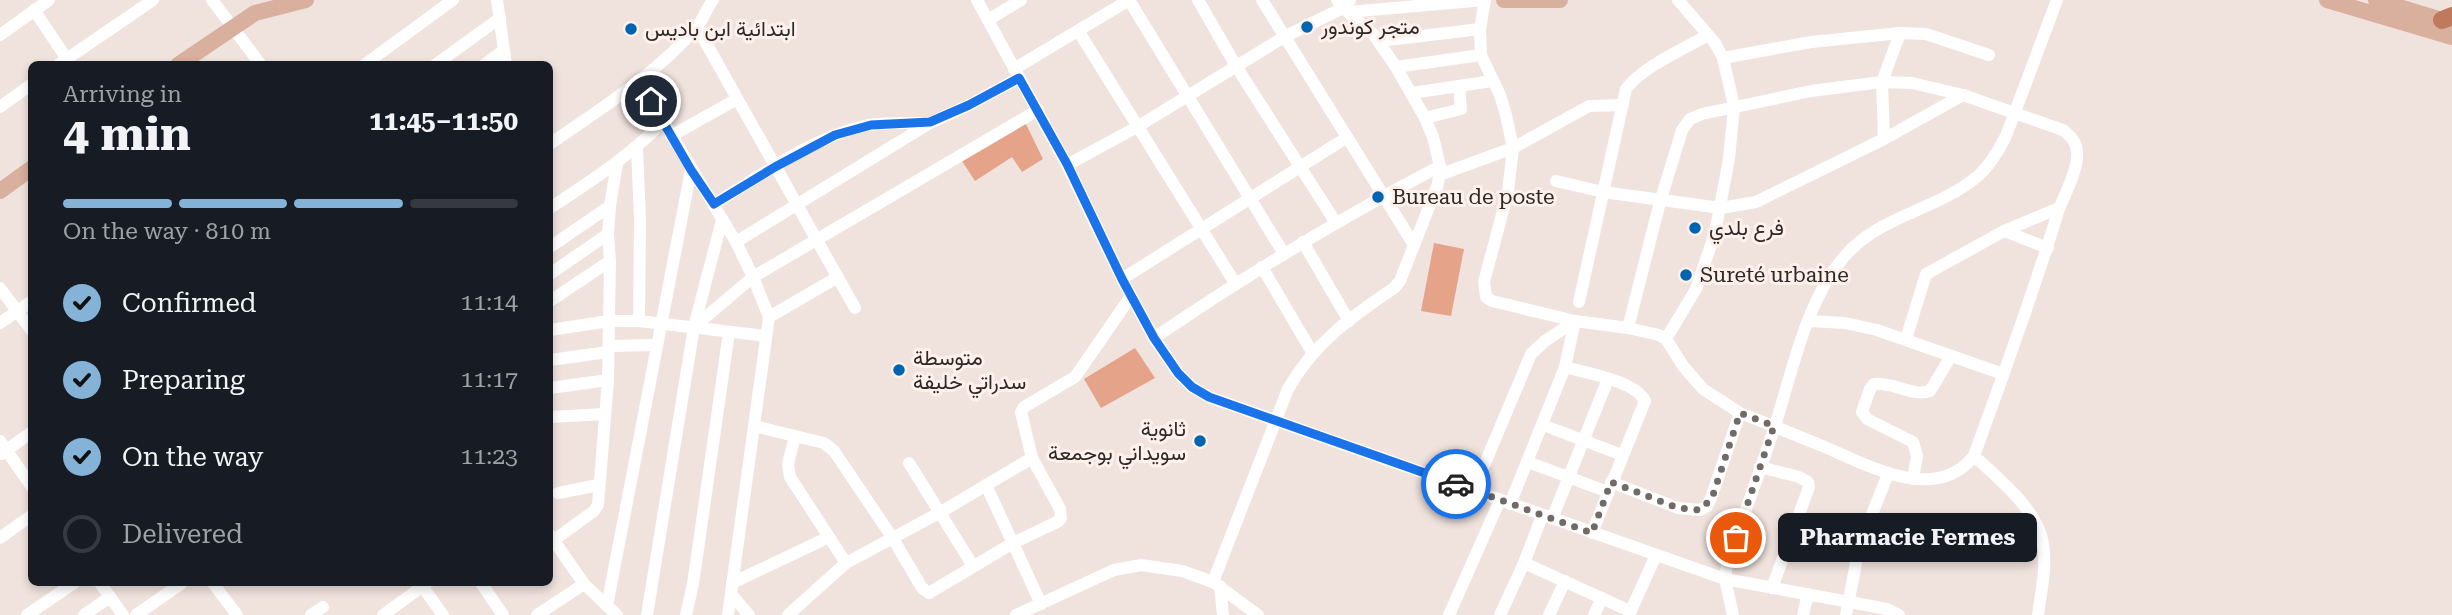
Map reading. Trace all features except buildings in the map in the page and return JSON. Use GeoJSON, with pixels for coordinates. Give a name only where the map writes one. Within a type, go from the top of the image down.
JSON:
{"type":"FeatureCollection","features":[{"type":"Feature","properties":{"kind":"main road"},"geometry":{"type":"LineString","coordinates":[[184,61],[255,13],[302,0]]}},
{"type":"Feature","properties":{"kind":"main road"},"geometry":{"type":"LineString","coordinates":[[1504,0],[1560,0]]}},
{"type":"Feature","properties":{"kind":"main road"},"geometry":{"type":"LineString","coordinates":[[2327,0],[2452,37]]}},
{"type":"Feature","properties":{"kind":"main road"},"geometry":{"type":"LineString","coordinates":[[2376,0],[2449,20]]}},
{"type":"Feature","properties":{"kind":"main road"},"geometry":{"type":"LineString","coordinates":[[0,191],[28,171]]}},
{"type":"Feature","properties":{"kind":"street"},"geometry":{"type":"LineString","coordinates":[[0,35],[49,0]]}},
{"type":"Feature","properties":{"kind":"street"},"geometry":{"type":"LineString","coordinates":[[68,61],[153,0]]}},
{"type":"Feature","properties":{"kind":"street"},"geometry":{"type":"LineString","coordinates":[[212,0],[258,61]]}},
{"type":"Feature","properties":{"kind":"street"},"geometry":{"type":"LineString","coordinates":[[369,61],[453,0]]}},
{"type":"Feature","properties":{"kind":"street"},"geometry":{"type":"LineString","coordinates":[[497,0],[505,61]]}},
{"type":"Feature","properties":{"kind":"street"},"geometry":{"type":"LineString","coordinates":[[977,0],[1067,164],[1122,279],[1154,338],[1168,360],[1192,387],[1209,397],[1725,579],[1808,594],[1847,608],[1886,609],[1899,615]]}},
{"type":"Feature","properties":{"kind":"street"},"geometry":{"type":"LineString","coordinates":[[988,20],[1021,0]]}},
{"type":"Feature","properties":{"kind":"street"},"geometry":{"type":"LineString","coordinates":[[736,242],[930,122],[969,105],[1129,0],[1284,254]]}},
{"type":"Feature","properties":{"kind":"street"},"geometry":{"type":"LineString","coordinates":[[1198,0],[1236,66],[1336,223]]}},
{"type":"Feature","properties":{"kind":"street"},"geometry":{"type":"LineString","coordinates":[[1262,0],[1414,245]]}},
{"type":"Feature","properties":{"kind":"street"},"geometry":{"type":"LineString","coordinates":[[1067,164],[1137,127],[1284,37],[1344,5],[1485,0],[1480,29],[1481,55],[1506,115],[1513,148],[1508,192],[1484,282],[1486,297],[1492,301],[1575,321],[1650,332],[1666,339],[1693,379],[1722,403],[1740,413],[1888,474],[1913,479],[1952,474],[1965,467],[1974,456],[2048,248],[2077,160],[2077,147],[2073,138],[2063,130],[2015,112],[1912,83],[1882,82],[1811,91],[1702,114],[1686,123],[1661,202],[1628,328]]}},
{"type":"Feature","properties":{"kind":"street"},"geometry":{"type":"LineString","coordinates":[[1666,339],[1696,289],[1721,208],[1734,106],[1723,58],[1708,35],[1678,0]]}},
{"type":"Feature","properties":{"kind":"street"},"geometry":{"type":"LineString","coordinates":[[1733,615],[1725,579],[1728,558],[1809,321],[1826,281],[1845,255],[1862,240],[1893,219],[1957,190],[1979,174],[1995,156],[2015,112],[2057,0]]}},
{"type":"Feature","properties":{"kind":"street"},"geometry":{"type":"LineString","coordinates":[[553,142],[639,81],[697,27],[710,2]]}},
{"type":"Feature","properties":{"kind":"street"},"geometry":{"type":"LineString","coordinates":[[1223,615],[1216,584],[1288,389],[1312,352],[1394,288],[1407,266],[1438,184],[1439,170],[1433,137],[1412,93],[1379,41],[1344,5]]}},
{"type":"Feature","properties":{"kind":"street"},"geometry":{"type":"LineString","coordinates":[[34,10],[64,61]]}},
{"type":"Feature","properties":{"kind":"street"},"geometry":{"type":"LineString","coordinates":[[441,61],[500,18]]}},
{"type":"Feature","properties":{"kind":"street"},"geometry":{"type":"LineString","coordinates":[[697,27],[855,308]]}},
{"type":"Feature","properties":{"kind":"street"},"geometry":{"type":"LineString","coordinates":[[1379,41],[1480,29]]}},
{"type":"Feature","properties":{"kind":"street"},"geometry":{"type":"LineString","coordinates":[[1079,32],[1235,283]]}},
{"type":"Feature","properties":{"kind":"street"},"geometry":{"type":"LineString","coordinates":[[1723,58],[1811,42],[1900,33],[1926,34],[1989,55]]}},
{"type":"Feature","properties":{"kind":"street"},"geometry":{"type":"LineString","coordinates":[[1884,139],[1882,82],[1900,33]]}},
{"type":"Feature","properties":{"kind":"street"},"geometry":{"type":"LineString","coordinates":[[1579,302],[1626,89],[1633,80],[1708,35]]}},
{"type":"Feature","properties":{"kind":"street"},"geometry":{"type":"LineString","coordinates":[[489,61],[504,50]]}},
{"type":"Feature","properties":{"kind":"street"},"geometry":{"type":"LineString","coordinates":[[1396,67],[1481,55]]}},
{"type":"Feature","properties":{"kind":"street"},"geometry":{"type":"LineString","coordinates":[[639,81],[736,242],[769,317],[728,615]]}},
{"type":"Feature","properties":{"kind":"street"},"geometry":{"type":"LineString","coordinates":[[1412,93],[1492,81]]}},
{"type":"Feature","properties":{"kind":"street"},"geometry":{"type":"LineString","coordinates":[[1425,118],[1460,110],[1462,103],[1459,86]]}},
{"type":"Feature","properties":{"kind":"street"},"geometry":{"type":"LineString","coordinates":[[0,107],[28,87]]}},
{"type":"Feature","properties":{"kind":"street"},"geometry":{"type":"LineString","coordinates":[[1556,181],[1661,202],[1721,208],[1756,202],[1884,139],[1963,96]]}},
{"type":"Feature","properties":{"kind":"street"},"geometry":{"type":"LineString","coordinates":[[671,135],[737,99]]}},
{"type":"Feature","properties":{"kind":"street"},"geometry":{"type":"LineString","coordinates":[[1154,338],[1235,283],[1383,196],[1439,170],[1513,148],[1590,106],[1623,105]]}},
{"type":"Feature","properties":{"kind":"street"},"geometry":{"type":"LineString","coordinates":[[694,327],[753,277],[1038,110]]}},
{"type":"Feature","properties":{"kind":"street"},"geometry":{"type":"LineString","coordinates":[[553,206],[637,148],[663,122]]}},
{"type":"Feature","properties":{"kind":"street"},"geometry":{"type":"LineString","coordinates":[[714,204],[823,140],[871,125],[930,122]]}},
{"type":"Feature","properties":{"kind":"street"},"geometry":{"type":"LineString","coordinates":[[1122,279],[1346,138]]}},
{"type":"Feature","properties":{"kind":"street"},"geometry":{"type":"LineString","coordinates":[[637,148],[640,219],[639,321]]}},
{"type":"Feature","properties":{"kind":"street"},"geometry":{"type":"LineString","coordinates":[[553,538],[594,511],[598,505],[608,380],[608,234],[617,163]]}},
{"type":"Feature","properties":{"kind":"street"},"geometry":{"type":"LineString","coordinates":[[607,606],[691,170]]}},
{"type":"Feature","properties":{"kind":"street"},"geometry":{"type":"LineString","coordinates":[[553,245],[610,206]]}},
{"type":"Feature","properties":{"kind":"street"},"geometry":{"type":"LineString","coordinates":[[1906,338],[1926,274],[2004,231],[2059,208]]}},
{"type":"Feature","properties":{"kind":"street"},"geometry":{"type":"LineString","coordinates":[[647,615],[694,327],[722,220]]}},
{"type":"Feature","properties":{"kind":"street"},"geometry":{"type":"LineString","coordinates":[[2004,231],[2048,248]]}},
{"type":"Feature","properties":{"kind":"street"},"geometry":{"type":"LineString","coordinates":[[553,272],[608,234]]}},
{"type":"Feature","properties":{"kind":"street"},"geometry":{"type":"LineString","coordinates":[[1303,242],[1349,321]]}},
{"type":"Feature","properties":{"kind":"street"},"geometry":{"type":"LineString","coordinates":[[553,299],[610,261]]}},
{"type":"Feature","properties":{"kind":"street"},"geometry":{"type":"LineString","coordinates":[[1262,267],[1312,352]]}},
{"type":"Feature","properties":{"kind":"street"},"geometry":{"type":"LineString","coordinates":[[769,317],[838,277]]}},
{"type":"Feature","properties":{"kind":"street"},"geometry":{"type":"LineString","coordinates":[[0,288],[28,326]]}},
{"type":"Feature","properties":{"kind":"street"},"geometry":{"type":"LineString","coordinates":[[754,426],[824,443],[834,451],[925,592],[933,591],[1013,543],[1059,521],[1060,509],[1032,458],[1021,412],[1024,407],[1075,377],[1131,296]]}},
{"type":"Feature","properties":{"kind":"street"},"geometry":{"type":"LineString","coordinates":[[0,323],[28,303]]}},
{"type":"Feature","properties":{"kind":"street"},"geometry":{"type":"LineString","coordinates":[[553,330],[609,321],[639,321],[766,336]]}},
{"type":"Feature","properties":{"kind":"street"},"geometry":{"type":"LineString","coordinates":[[1449,615],[1528,462],[1565,367],[1575,321]]}},
{"type":"Feature","properties":{"kind":"street"},"geometry":{"type":"LineString","coordinates":[[1472,462],[1483,468],[1531,354],[1575,321]]}},
{"type":"Feature","properties":{"kind":"street"},"geometry":{"type":"LineString","coordinates":[[1809,321],[1860,326],[1906,338],[2003,374]]}},
{"type":"Feature","properties":{"kind":"street"},"geometry":{"type":"LineString","coordinates":[[686,615],[694,584],[729,332]]}},
{"type":"Feature","properties":{"kind":"street"},"geometry":{"type":"LineString","coordinates":[[553,359],[608,349],[656,345]]}},
{"type":"Feature","properties":{"kind":"street"},"geometry":{"type":"LineString","coordinates":[[1913,479],[1917,456],[1913,442],[1867,419],[1862,412],[1863,405],[1874,384],[1888,384],[1920,394],[1930,391],[1951,356]]}},
{"type":"Feature","properties":{"kind":"street"},"geometry":{"type":"LineString","coordinates":[[1565,367],[1638,391],[1645,401],[1592,533]]}},
{"type":"Feature","properties":{"kind":"street"},"geometry":{"type":"LineString","coordinates":[[1500,615],[1568,477],[1608,379]]}},
{"type":"Feature","properties":{"kind":"street"},"geometry":{"type":"LineString","coordinates":[[553,388],[608,380]]}},
{"type":"Feature","properties":{"kind":"street"},"geometry":{"type":"LineString","coordinates":[[1528,462],[1568,477],[1678,508],[1700,510],[1712,498],[1740,413]]}},
{"type":"Feature","properties":{"kind":"street"},"geometry":{"type":"LineString","coordinates":[[553,417],[605,414]]}},
{"type":"Feature","properties":{"kind":"street"},"geometry":{"type":"LineString","coordinates":[[1543,425],[1622,455]]}},
{"type":"Feature","properties":{"kind":"street"},"geometry":{"type":"LineString","coordinates":[[28,434],[2,449],[28,482]]}},
{"type":"Feature","properties":{"kind":"street"},"geometry":{"type":"LineString","coordinates":[[794,436],[788,471],[846,563]]}},
{"type":"Feature","properties":{"kind":"street"},"geometry":{"type":"LineString","coordinates":[[1974,456],[2020,502],[2042,538],[2043,565],[2038,615]]}},
{"type":"Feature","properties":{"kind":"street"},"geometry":{"type":"LineString","coordinates":[[788,615],[846,563],[941,512],[1032,458]]}},
{"type":"Feature","properties":{"kind":"street"},"geometry":{"type":"LineString","coordinates":[[909,463],[973,566]]}},
{"type":"Feature","properties":{"kind":"street"},"geometry":{"type":"LineString","coordinates":[[1760,467],[1800,477],[1808,482],[1809,487],[1772,588]]}},
{"type":"Feature","properties":{"kind":"street"},"geometry":{"type":"LineString","coordinates":[[1847,608],[1859,547],[1888,474]]}},
{"type":"Feature","properties":{"kind":"street"},"geometry":{"type":"LineString","coordinates":[[553,495],[598,485]]}},
{"type":"Feature","properties":{"kind":"street"},"geometry":{"type":"LineString","coordinates":[[986,485],[1041,604]]}},
{"type":"Feature","properties":{"kind":"street"},"geometry":{"type":"LineString","coordinates":[[0,538],[28,518]]}},
{"type":"Feature","properties":{"kind":"street"},"geometry":{"type":"LineString","coordinates":[[732,589],[829,537]]}},
{"type":"Feature","properties":{"kind":"street"},"geometry":{"type":"LineString","coordinates":[[553,542],[584,584],[617,615]]}},
{"type":"Feature","properties":{"kind":"street"},"geometry":{"type":"LineString","coordinates":[[1524,563],[1630,613],[1656,555]]}},
{"type":"Feature","properties":{"kind":"street"},"geometry":{"type":"LineString","coordinates":[[1016,615],[1114,570],[1131,565],[1165,568],[1216,584],[1258,615]]}},
{"type":"Feature","properties":{"kind":"street"},"geometry":{"type":"LineString","coordinates":[[1549,615],[1565,581]]}},
{"type":"Feature","properties":{"kind":"street"},"geometry":{"type":"LineString","coordinates":[[537,615],[584,584]]}},
{"type":"Feature","properties":{"kind":"street"},"geometry":{"type":"LineString","coordinates":[[27,615],[70,586]]}},
{"type":"Feature","properties":{"kind":"street"},"geometry":{"type":"LineString","coordinates":[[102,586],[123,615]]}},
{"type":"Feature","properties":{"kind":"street"},"geometry":{"type":"LineString","coordinates":[[136,615],[178,586]]}},
{"type":"Feature","properties":{"kind":"street"},"geometry":{"type":"LineString","coordinates":[[215,586],[237,615]]}},
{"type":"Feature","properties":{"kind":"street"},"geometry":{"type":"LineString","coordinates":[[383,615],[422,586]]}},
{"type":"Feature","properties":{"kind":"street"},"geometry":{"type":"LineString","coordinates":[[426,586],[443,615]]}},
{"type":"Feature","properties":{"kind":"street"},"geometry":{"type":"LineString","coordinates":[[488,586],[503,615]]}},
{"type":"Feature","properties":{"kind":"street"},"geometry":{"type":"LineString","coordinates":[[732,589],[749,615]]}},
{"type":"Feature","properties":{"kind":"street"},"geometry":{"type":"LineString","coordinates":[[1803,615],[1808,594]]}},
{"type":"Feature","properties":{"kind":"street"},"geometry":{"type":"LineString","coordinates":[[85,615],[110,597]]}},
{"type":"Feature","properties":{"kind":"street"},"geometry":{"type":"LineString","coordinates":[[1594,615],[1602,598]]}},
{"type":"Feature","properties":{"kind":"street"},"geometry":{"type":"LineString","coordinates":[[311,615],[323,607]]}},
{"type":"Feature","properties":{"kind":"shaded area"},"geometry":{"type":"Polygon","coordinates":[[[1023,118],[1043,159],[1022,172],[1012,157],[975,181],[962,161],[1023,118]]]}},
{"type":"Feature","properties":{"kind":"shaded area"},"geometry":{"type":"Polygon","coordinates":[[[1434,243],[1464,249],[1451,316],[1421,311],[1434,243]]]}},
{"type":"Feature","properties":{"kind":"shaded area"},"geometry":{"type":"Polygon","coordinates":[[[1135,348],[1155,378],[1101,408],[1084,379],[1135,348]]]}},
{"type":"Feature","properties":{"kind":"way so far"},"geometry":{"type":"LineString","coordinates":[[1456,484],[1592,533],[1611,482],[1678,508],[1700,510],[1707,506],[1712,498],[1740,413],[1774,426],[1736,538]]}},
{"type":"Feature","properties":{"kind":"place","name":"متجر كوندور"},"geometry":{"type":"Point","coordinates":[1307,27]}},
{"type":"Feature","properties":{"kind":"place","name":"ابتدائية ابن باديس"},"geometry":{"type":"Point","coordinates":[631,29]}},
{"type":"Feature","properties":{"kind":"place","name":"Bureau de poste"},"geometry":{"type":"Point","coordinates":[1378,197]}},
{"type":"Feature","properties":{"kind":"place","name":"فرع بلدي"},"geometry":{"type":"Point","coordinates":[1695,228]}},
{"type":"Feature","properties":{"kind":"place","name":"Sureté urbaine"},"geometry":{"type":"Point","coordinates":[1686,275]}},
{"type":"Feature","properties":{"kind":"place","name":"متوسطة سدراتي خليفة"},"geometry":{"type":"Point","coordinates":[899,370]}},
{"type":"Feature","properties":{"kind":"place","name":"ثانوية سويداني بوجمعة"},"geometry":{"type":"Point","coordinates":[1200,441]}},
{"type":"Feature","properties":{"kind":"place","name":"Pharmacie Fermes"},"geometry":{"type":"Point","coordinates":[1736,538]}},
{"type":"Feature","properties":{"kind":"route"},"geometry":{"type":"LineString","coordinates":[[651,101],[714,204],[835,135],[871,125],[930,122],[1019,78],[1067,164],[1122,279],[1154,338],[1178,373],[1192,387],[1209,397],[1456,484]]}}]}
